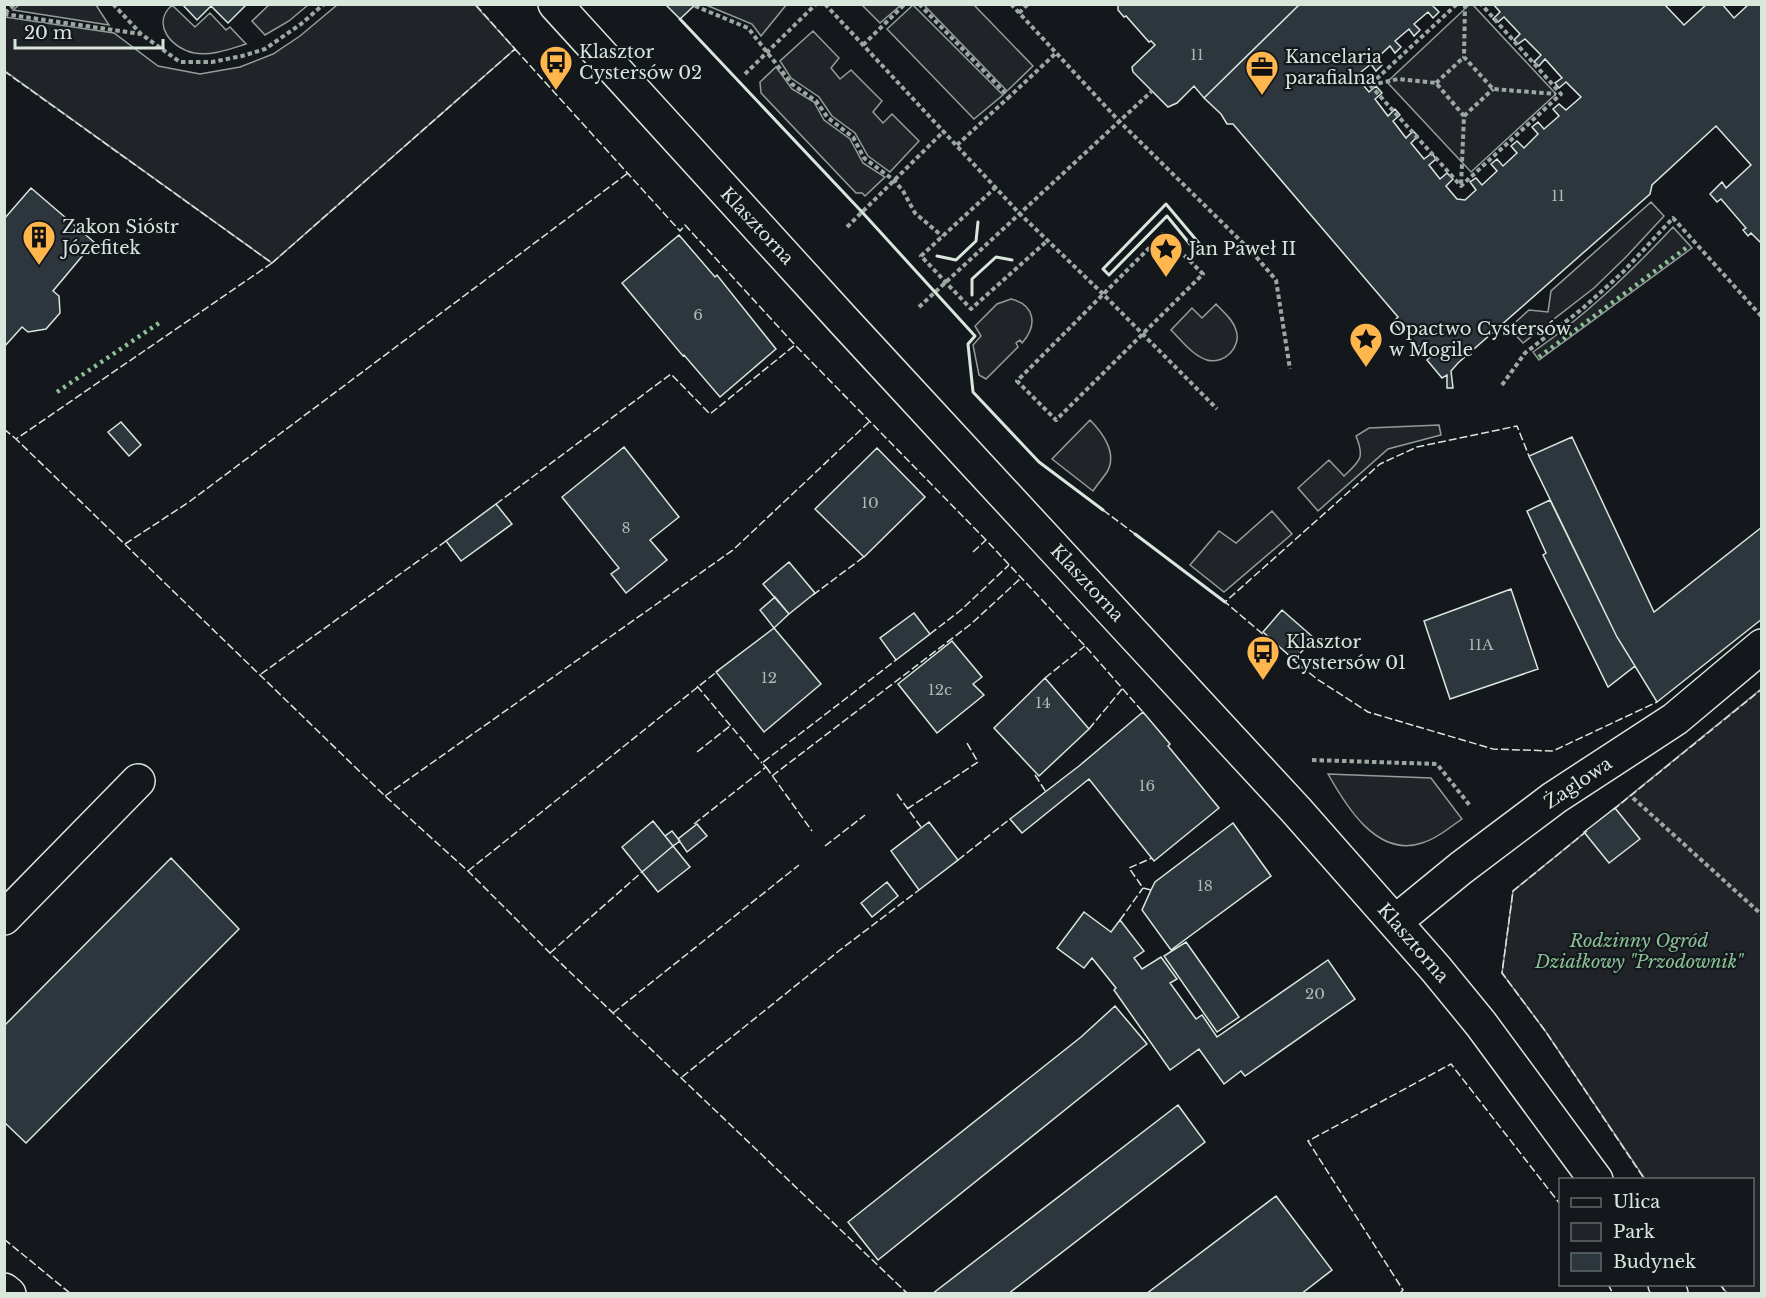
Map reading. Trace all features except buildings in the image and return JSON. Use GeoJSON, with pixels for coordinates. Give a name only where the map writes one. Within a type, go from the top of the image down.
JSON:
{"type":"FeatureCollection","features":[{"type":"Feature","properties":{"kind":"street","name":"Klasztorna"},"geometry":{"type":"LineString","coordinates":[[555,4],[844,321],[1280,792],[1481,1024],[1595,1178]]}},
{"type":"Feature","properties":{"kind":"street","name":"Żaglowa"},"geometry":{"type":"LineString","coordinates":[[1395,922],[1461,868],[1554,798],[1675,719],[1761,646]]}},
{"type":"Feature","properties":{"kind":"street"},"geometry":{"type":"LineString","coordinates":[[4,918],[138,781]]}},
{"type":"Feature","properties":{"kind":"street"},"geometry":{"type":"LineString","coordinates":[[4,1290],[9,1293]]}},
{"type":"Feature","properties":{"kind":"path"},"geometry":{"type":"LineString","coordinates":[[5,14],[15,4]]}},
{"type":"Feature","properties":{"kind":"path"},"geometry":{"type":"LineString","coordinates":[[113,4],[141,34],[180,62],[212,62],[265,49],[301,24],[324,4]]}},
{"type":"Feature","properties":{"kind":"path"},"geometry":{"type":"LineString","coordinates":[[745,74],[816,4]]}},
{"type":"Feature","properties":{"kind":"path"},"geometry":{"type":"LineString","coordinates":[[825,4],[1019,213],[1103,294],[1217,410]]}},
{"type":"Feature","properties":{"kind":"path"},"geometry":{"type":"LineString","coordinates":[[863,45],[904,4]]}},
{"type":"Feature","properties":{"kind":"path"},"geometry":{"type":"LineString","coordinates":[[919,4],[1009,97]]}},
{"type":"Feature","properties":{"kind":"path"},"geometry":{"type":"LineString","coordinates":[[1011,4],[1119,121],[1252,252],[1276,280],[1290,369]]}},
{"type":"Feature","properties":{"kind":"path"},"geometry":{"type":"LineString","coordinates":[[1019,13],[1028,4]]}},
{"type":"Feature","properties":{"kind":"path"},"geometry":{"type":"LineString","coordinates":[[1370,85],[1458,4]]}},
{"type":"Feature","properties":{"kind":"path"},"geometry":{"type":"LineString","coordinates":[[1465,4],[1464,57],[1493,89],[1556,94]]}},
{"type":"Feature","properties":{"kind":"path"},"geometry":{"type":"LineString","coordinates":[[1461,186],[1561,94],[1481,4]]}},
{"type":"Feature","properties":{"kind":"path"},"geometry":{"type":"LineString","coordinates":[[695,6],[748,28],[792,84],[816,101],[828,118],[853,137],[864,158],[895,181],[915,213],[942,236]]}},
{"type":"Feature","properties":{"kind":"path"},"geometry":{"type":"LineString","coordinates":[[5,14],[141,34]]}},
{"type":"Feature","properties":{"kind":"path"},"geometry":{"type":"LineString","coordinates":[[957,146],[1056,53]]}},
{"type":"Feature","properties":{"kind":"path"},"geometry":{"type":"LineString","coordinates":[[1436,83],[1464,57]]}},
{"type":"Feature","properties":{"kind":"path"},"geometry":{"type":"LineString","coordinates":[[1370,85],[1398,80],[1436,83],[1464,116],[1461,186]]}},
{"type":"Feature","properties":{"kind":"path"},"geometry":{"type":"LineString","coordinates":[[1370,85],[1461,186]]}},
{"type":"Feature","properties":{"kind":"path"},"geometry":{"type":"LineString","coordinates":[[1464,116],[1493,89]]}},
{"type":"Feature","properties":{"kind":"path"},"geometry":{"type":"LineString","coordinates":[[919,307],[1152,91]]}},
{"type":"Feature","properties":{"kind":"path"},"geometry":{"type":"LineString","coordinates":[[848,228],[944,132]]}},
{"type":"Feature","properties":{"kind":"path"},"geometry":{"type":"LineString","coordinates":[[996,187],[921,256],[945,282],[971,309],[1047,241]]}},
{"type":"Feature","properties":{"kind":"path"},"geometry":{"type":"LineString","coordinates":[[1502,385],[1525,353],[1582,309],[1623,272],[1673,218],[1761,317]]}},
{"type":"Feature","properties":{"kind":"path"},"geometry":{"type":"LineString","coordinates":[[1163,234],[1203,274],[1056,420],[1017,381],[1103,294],[1163,234]]}},
{"type":"Feature","properties":{"kind":"path"},"geometry":{"type":"LineString","coordinates":[[1312,760],[1437,764],[1472,808]]}},
{"type":"Feature","properties":{"kind":"path"},"geometry":{"type":"LineString","coordinates":[[1630,796],[1761,915]]}},
{"type":"Feature","properties":{"kind":"green space"},"geometry":{"type":"Polygon","coordinates":[[[270,4],[308,5],[289,21],[265,35],[252,21],[270,4]]]}},
{"type":"Feature","properties":{"kind":"green space"},"geometry":{"type":"Polygon","coordinates":[[[787,4],[761,36],[752,24],[706,5],[787,4]]]}},
{"type":"Feature","properties":{"kind":"green space"},"geometry":{"type":"Polygon","coordinates":[[[1470,4],[1556,94],[1471,172],[1387,82],[1470,4]]]}},
{"type":"Feature","properties":{"kind":"green space"},"geometry":{"type":"Polygon","coordinates":[[[19,5],[96,5],[109,25],[13,10],[19,5]]]}},
{"type":"Feature","properties":{"kind":"green space"},"geometry":{"type":"Polygon","coordinates":[[[172,5],[195,27],[210,13],[226,30],[230,27],[246,44],[207,54],[194,53],[178,46],[171,41],[164,27],[163,20],[172,5]]]}},
{"type":"Feature","properties":{"kind":"green space"},"geometry":{"type":"Polygon","coordinates":[[[337,5],[475,5],[515,49],[272,263],[5,71],[5,17],[114,33],[158,66],[200,74],[240,67],[273,54],[300,36],[337,5]]]}},
{"type":"Feature","properties":{"kind":"green space"},"geometry":{"type":"Polygon","coordinates":[[[862,5],[901,5],[880,23],[862,5]]]}},
{"type":"Feature","properties":{"kind":"green space"},"geometry":{"type":"Polygon","coordinates":[[[913,5],[1003,95],[974,119],[887,29],[913,5]]]}},
{"type":"Feature","properties":{"kind":"green space"},"geometry":{"type":"Polygon","coordinates":[[[924,5],[974,5],[1033,66],[1007,91],[924,5]]]}},
{"type":"Feature","properties":{"kind":"green space"},"geometry":{"type":"Polygon","coordinates":[[[813,31],[839,58],[831,68],[840,79],[851,70],[882,101],[873,112],[883,123],[892,114],[919,141],[890,172],[868,156],[855,133],[832,116],[819,97],[791,78],[780,61],[813,31]]]}},
{"type":"Feature","properties":{"kind":"green space"},"geometry":{"type":"Polygon","coordinates":[[[776,67],[792,89],[814,102],[824,120],[850,139],[863,163],[885,177],[865,196],[862,193],[856,193],[761,93],[760,82],[776,67]]]}},
{"type":"Feature","properties":{"kind":"green space"},"geometry":{"type":"Polygon","coordinates":[[[1651,202],[1664,216],[1594,288],[1523,343],[1509,328],[1529,310],[1548,312],[1551,291],[1651,202]]]}},
{"type":"Feature","properties":{"kind":"green space"},"geometry":{"type":"Polygon","coordinates":[[[1673,227],[1692,248],[1539,360],[1533,352],[1606,293],[1673,227]]]}},
{"type":"Feature","properties":{"kind":"green space"},"geometry":{"type":"Polygon","coordinates":[[[1011,299],[1025,306],[1032,317],[1032,323],[1022,343],[1020,340],[1016,343],[1018,347],[986,379],[979,375],[973,345],[981,336],[975,326],[997,304],[1011,299]]]}},
{"type":"Feature","properties":{"kind":"green space"},"geometry":{"type":"Polygon","coordinates":[[[1216,304],[1233,322],[1237,336],[1230,353],[1220,360],[1213,361],[1197,355],[1171,330],[1192,308],[1202,318],[1216,304]]]}},
{"type":"Feature","properties":{"kind":"green space"},"geometry":{"type":"Polygon","coordinates":[[[1090,420],[1104,437],[1111,458],[1107,472],[1093,491],[1052,459],[1090,420]]]}},
{"type":"Feature","properties":{"kind":"green space"},"geometry":{"type":"Polygon","coordinates":[[[1439,425],[1441,435],[1388,449],[1318,511],[1298,488],[1329,460],[1344,476],[1359,459],[1360,449],[1356,436],[1369,428],[1439,425]]]}},
{"type":"Feature","properties":{"kind":"green space"},"geometry":{"type":"Polygon","coordinates":[[[1272,511],[1292,534],[1224,592],[1190,565],[1219,531],[1236,543],[1272,511]]]}},
{"type":"Feature","properties":{"kind":"green space","name":"Rodzinny Ogród Działkowy \"Przodownik\""},"geometry":{"type":"Polygon","coordinates":[[[1761,689],[1761,1293],[1727,1293],[1721,1286],[1754,1286],[1754,1178],[1644,1178],[1546,1032],[1502,973],[1513,891],[1761,689]]]}},
{"type":"Feature","properties":{"kind":"green space"},"geometry":{"type":"Polygon","coordinates":[[[1328,774],[1431,778],[1462,819],[1428,841],[1406,846],[1391,843],[1377,836],[1354,814],[1328,774]]]}},
{"type":"Feature","properties":{"kind":"hedge"},"geometry":{"type":"LineString","coordinates":[[1539,357],[1686,248]]}},
{"type":"Feature","properties":{"kind":"hedge"},"geometry":{"type":"LineString","coordinates":[[57,392],[159,323]]}},
{"type":"Feature","properties":{"kind":"fence"},"geometry":{"type":"LineString","coordinates":[[4,71],[272,263],[515,49],[475,4]]}},
{"type":"Feature","properties":{"kind":"fence"},"geometry":{"type":"LineString","coordinates":[[515,49],[680,231],[685,225],[795,345],[986,540],[1143,712]]}},
{"type":"Feature","properties":{"kind":"fence"},"geometry":{"type":"LineString","coordinates":[[125,544],[189,502],[628,173]]}},
{"type":"Feature","properties":{"kind":"fence"},"geometry":{"type":"LineString","coordinates":[[272,263],[16,439],[385,796],[468,871],[550,953],[908,1294]]}},
{"type":"Feature","properties":{"kind":"fence"},"geometry":{"type":"LineString","coordinates":[[496,504],[671,374],[710,414],[795,345]]}},
{"type":"Feature","properties":{"kind":"fence"},"geometry":{"type":"LineString","coordinates":[[385,796],[733,550],[869,422]]}},
{"type":"Feature","properties":{"kind":"fence"},"geometry":{"type":"LineString","coordinates":[[1271,641],[1225,602],[1380,464],[1417,447],[1517,426],[1529,456]]}},
{"type":"Feature","properties":{"kind":"fence"},"geometry":{"type":"LineString","coordinates":[[4,429],[16,439]]}},
{"type":"Feature","properties":{"kind":"fence"},"geometry":{"type":"LineString","coordinates":[[1103,510],[1135,534]]}},
{"type":"Feature","properties":{"kind":"fence"},"geometry":{"type":"LineString","coordinates":[[973,552],[986,540]]}},
{"type":"Feature","properties":{"kind":"fence"},"geometry":{"type":"LineString","coordinates":[[261,674],[446,541]]}},
{"type":"Feature","properties":{"kind":"fence"},"geometry":{"type":"LineString","coordinates":[[813,595],[865,556]]}},
{"type":"Feature","properties":{"kind":"fence"},"geometry":{"type":"LineString","coordinates":[[930,634],[961,610],[1009,565]]}},
{"type":"Feature","properties":{"kind":"fence"},"geometry":{"type":"LineString","coordinates":[[772,776],[971,624],[1021,578]]}},
{"type":"Feature","properties":{"kind":"fence"},"geometry":{"type":"LineString","coordinates":[[1045,678],[1085,646]]}},
{"type":"Feature","properties":{"kind":"fence"},"geometry":{"type":"LineString","coordinates":[[1292,659],[1317,679],[1368,712],[1493,749],[1553,751],[1657,702]]}},
{"type":"Feature","properties":{"kind":"fence"},"geometry":{"type":"LineString","coordinates":[[694,824],[766,767],[762,763],[896,660]]}},
{"type":"Feature","properties":{"kind":"fence"},"geometry":{"type":"LineString","coordinates":[[468,871],[719,670]]}},
{"type":"Feature","properties":{"kind":"fence"},"geometry":{"type":"LineString","coordinates":[[697,686],[762,763]]}},
{"type":"Feature","properties":{"kind":"fence"},"geometry":{"type":"LineString","coordinates":[[1089,729],[1122,689]]}},
{"type":"Feature","properties":{"kind":"fence"},"geometry":{"type":"LineString","coordinates":[[1613,810],[1762,689]]}},
{"type":"Feature","properties":{"kind":"fence"},"geometry":{"type":"LineString","coordinates":[[697,752],[730,726]]}},
{"type":"Feature","properties":{"kind":"fence"},"geometry":{"type":"LineString","coordinates":[[907,809],[978,762],[967,743]]}},
{"type":"Feature","properties":{"kind":"fence"},"geometry":{"type":"LineString","coordinates":[[766,767],[812,831]]}},
{"type":"Feature","properties":{"kind":"fence"},"geometry":{"type":"LineString","coordinates":[[1035,775],[1046,792]]}},
{"type":"Feature","properties":{"kind":"fence"},"geometry":{"type":"LineString","coordinates":[[897,794],[921,827]]}},
{"type":"Feature","properties":{"kind":"fence"},"geometry":{"type":"LineString","coordinates":[[825,846],[865,815]]}},
{"type":"Feature","properties":{"kind":"fence"},"geometry":{"type":"LineString","coordinates":[[958,860],[1010,819]]}},
{"type":"Feature","properties":{"kind":"fence"},"geometry":{"type":"LineString","coordinates":[[1587,831],[1513,891],[1502,973],[1546,1032],[1644,1178]]}},
{"type":"Feature","properties":{"kind":"fence"},"geometry":{"type":"LineString","coordinates":[[1151,890],[1143,888],[1129,868],[1152,858]]}},
{"type":"Feature","properties":{"kind":"fence"},"geometry":{"type":"LineString","coordinates":[[613,1013],[799,865]]}},
{"type":"Feature","properties":{"kind":"fence"},"geometry":{"type":"LineString","coordinates":[[550,953],[642,872]]}},
{"type":"Feature","properties":{"kind":"fence"},"geometry":{"type":"LineString","coordinates":[[1120,920],[1143,888]]}},
{"type":"Feature","properties":{"kind":"fence"},"geometry":{"type":"LineString","coordinates":[[682,1077],[840,950],[919,890]]}},
{"type":"Feature","properties":{"kind":"fence"},"geometry":{"type":"LineString","coordinates":[[1399,1294],[1403,1290],[1308,1141],[1451,1064],[1559,1203]]}},
{"type":"Feature","properties":{"kind":"fence"},"geometry":{"type":"LineString","coordinates":[[4,1239],[71,1294]]}},
{"type":"Feature","properties":{"kind":"fence"},"geometry":{"type":"LineString","coordinates":[[1609,1286],[1613,1294]]}},
{"type":"Feature","properties":{"kind":"fence"},"geometry":{"type":"LineString","coordinates":[[1721,1286],[1727,1294]]}},
{"type":"Feature","properties":{"kind":"wall"},"geometry":{"type":"LineString","coordinates":[[680,19],[975,336],[968,344],[973,392],[1039,462],[1103,510]]}},
{"type":"Feature","properties":{"kind":"wall"},"geometry":{"type":"LineString","coordinates":[[1166,204],[1208,254],[1198,254],[1167,216],[1109,275],[1103,269],[1166,204]]}},
{"type":"Feature","properties":{"kind":"wall"},"geometry":{"type":"LineString","coordinates":[[937,256],[956,260],[976,241],[978,222]]}},
{"type":"Feature","properties":{"kind":"wall"},"geometry":{"type":"LineString","coordinates":[[972,295],[972,279],[996,257],[1012,260]]}},
{"type":"Feature","properties":{"kind":"wall"},"geometry":{"type":"LineString","coordinates":[[1135,534],[1225,602]]}},
{"type":"Feature","properties":{"kind":"place","name":"Klasztor Cystersów 02"},"geometry":{"type":"Point","coordinates":[556,91]}},
{"type":"Feature","properties":{"kind":"place","name":"Kancelaria parafialna"},"geometry":{"type":"Point","coordinates":[1262,96]}},
{"type":"Feature","properties":{"kind":"place","name":"Zakon Sióstr Józefitek"},"geometry":{"type":"Point","coordinates":[39,266]}},
{"type":"Feature","properties":{"kind":"place","name":"Jan Paweł II"},"geometry":{"type":"Point","coordinates":[1166,278]}},
{"type":"Feature","properties":{"kind":"place","name":"Opactwo Cystersów w Mogile"},"geometry":{"type":"Point","coordinates":[1366,368]}},
{"type":"Feature","properties":{"kind":"place","name":"Klasztor Cystersów 01"},"geometry":{"type":"Point","coordinates":[1263,681]}}]}
